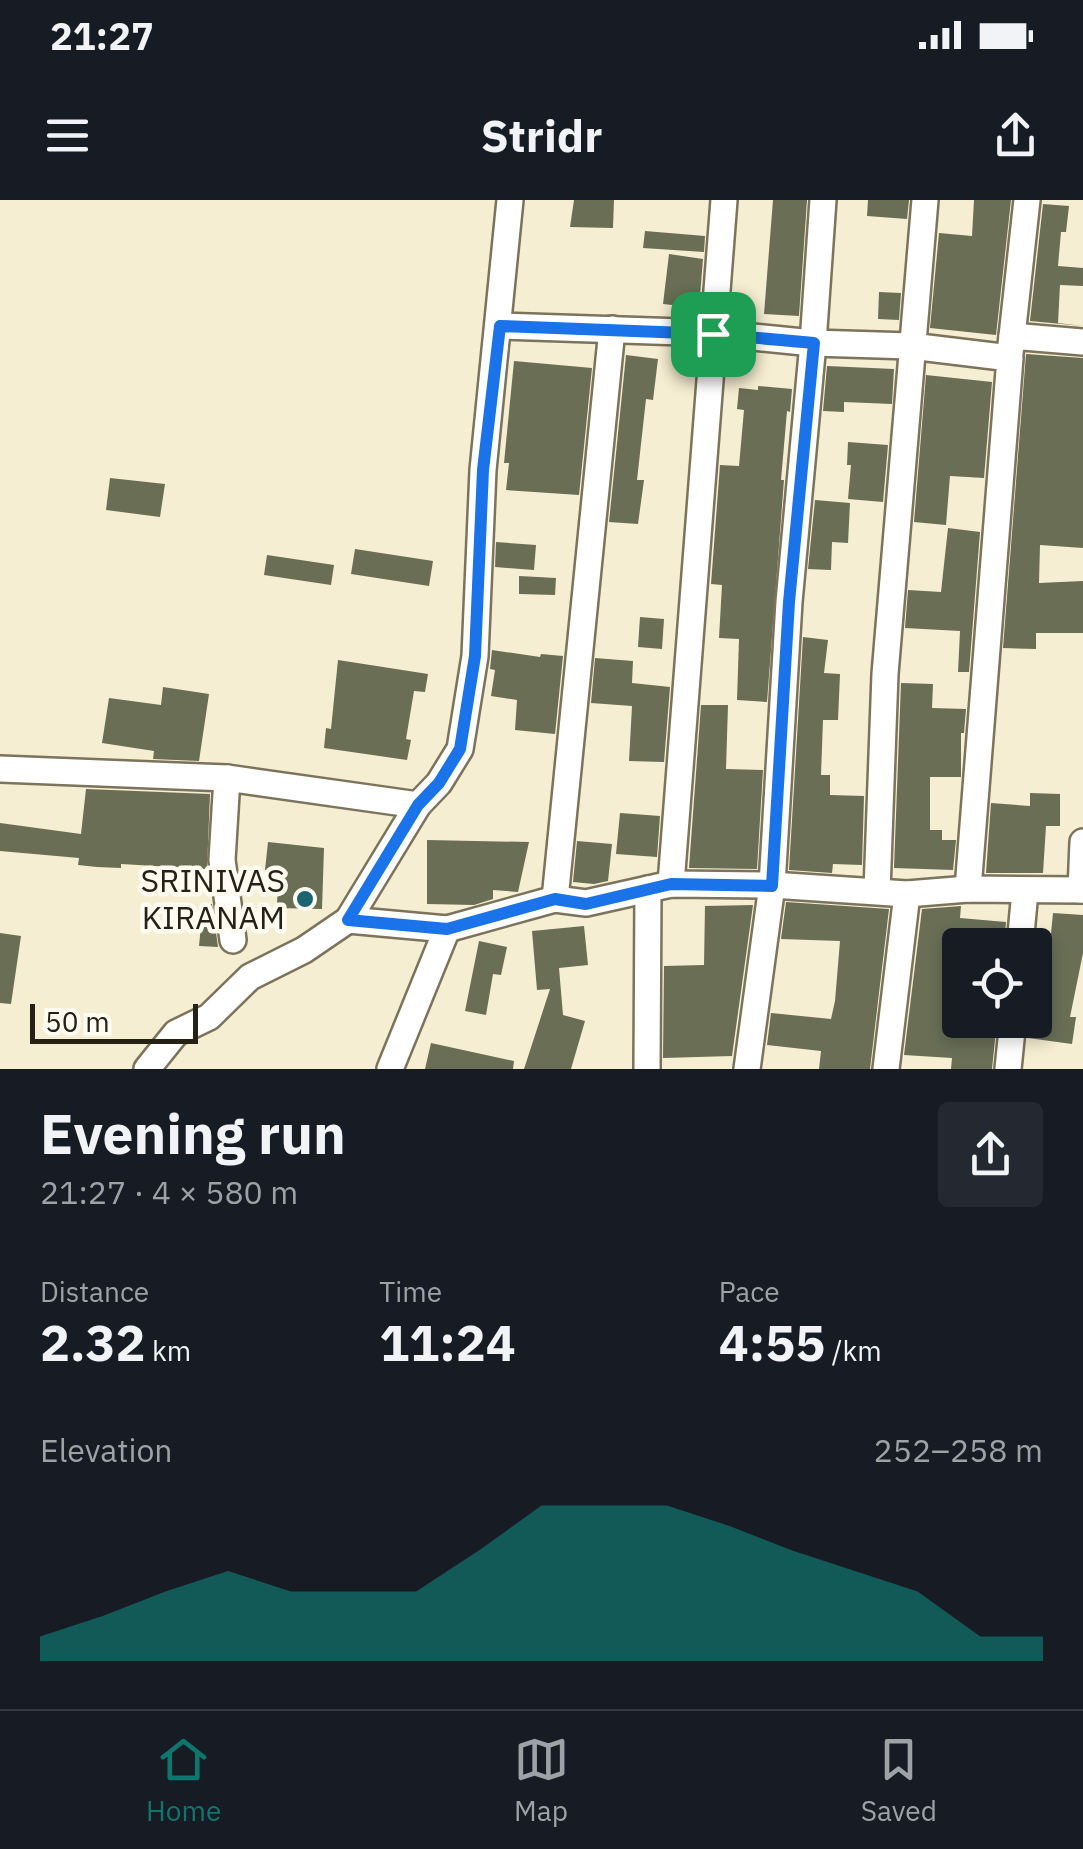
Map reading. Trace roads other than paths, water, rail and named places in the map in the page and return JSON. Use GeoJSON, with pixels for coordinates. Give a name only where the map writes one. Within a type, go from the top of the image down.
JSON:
{"type":"FeatureCollection","features":[{"type":"Feature","properties":{"kind":"street"},"geometry":{"type":"LineString","coordinates":[[147,1069],[176,1033],[209,1016],[250,977],[304,950],[348,920],[418,805],[439,783],[460,749],[475,656],[483,470],[510,200]]}},
{"type":"Feature","properties":{"kind":"street"},"geometry":{"type":"LineString","coordinates":[[647,1069],[660,886],[724,200]]}},
{"type":"Feature","properties":{"kind":"street"},"geometry":{"type":"LineString","coordinates":[[747,1069],[772,886],[789,602],[814,343],[822,200]]}},
{"type":"Feature","properties":{"kind":"street"},"geometry":{"type":"LineString","coordinates":[[876,890],[885,674],[924,200]]}},
{"type":"Feature","properties":{"kind":"street"},"geometry":{"type":"LineString","coordinates":[[968,889],[1026,200]]}},
{"type":"Feature","properties":{"kind":"street"},"geometry":{"type":"LineString","coordinates":[[500,326],[912,346],[1011,347],[1083,342]]}},
{"type":"Feature","properties":{"kind":"street"},"geometry":{"type":"LineString","coordinates":[[555,899],[612,329]]}},
{"type":"Feature","properties":{"kind":"street"},"geometry":{"type":"LineString","coordinates":[[0,769],[228,778],[418,805]]}},
{"type":"Feature","properties":{"kind":"street"},"geometry":{"type":"LineString","coordinates":[[228,778],[222,860],[234,940]]}},
{"type":"Feature","properties":{"kind":"street"},"geometry":{"type":"LineString","coordinates":[[348,920],[447,929],[555,899],[586,904],[660,886],[772,886],[907,894],[968,889],[1082,890],[1083,842]]}},
{"type":"Feature","properties":{"kind":"street"},"geometry":{"type":"LineString","coordinates":[[1022,928],[1025,891]]}},
{"type":"Feature","properties":{"kind":"street"},"geometry":{"type":"LineString","coordinates":[[886,1069],[907,894]]}},
{"type":"Feature","properties":{"kind":"street"},"geometry":{"type":"LineString","coordinates":[[390,1069],[447,929]]}},
{"type":"Feature","properties":{"kind":"street"},"geometry":{"type":"LineString","coordinates":[[1008,1069],[1011,1038]]}},
{"type":"Feature","properties":{"kind":"place","name":"SRINIVAS KIRANAM"},"geometry":{"type":"Point","coordinates":[305,899]}}]}
